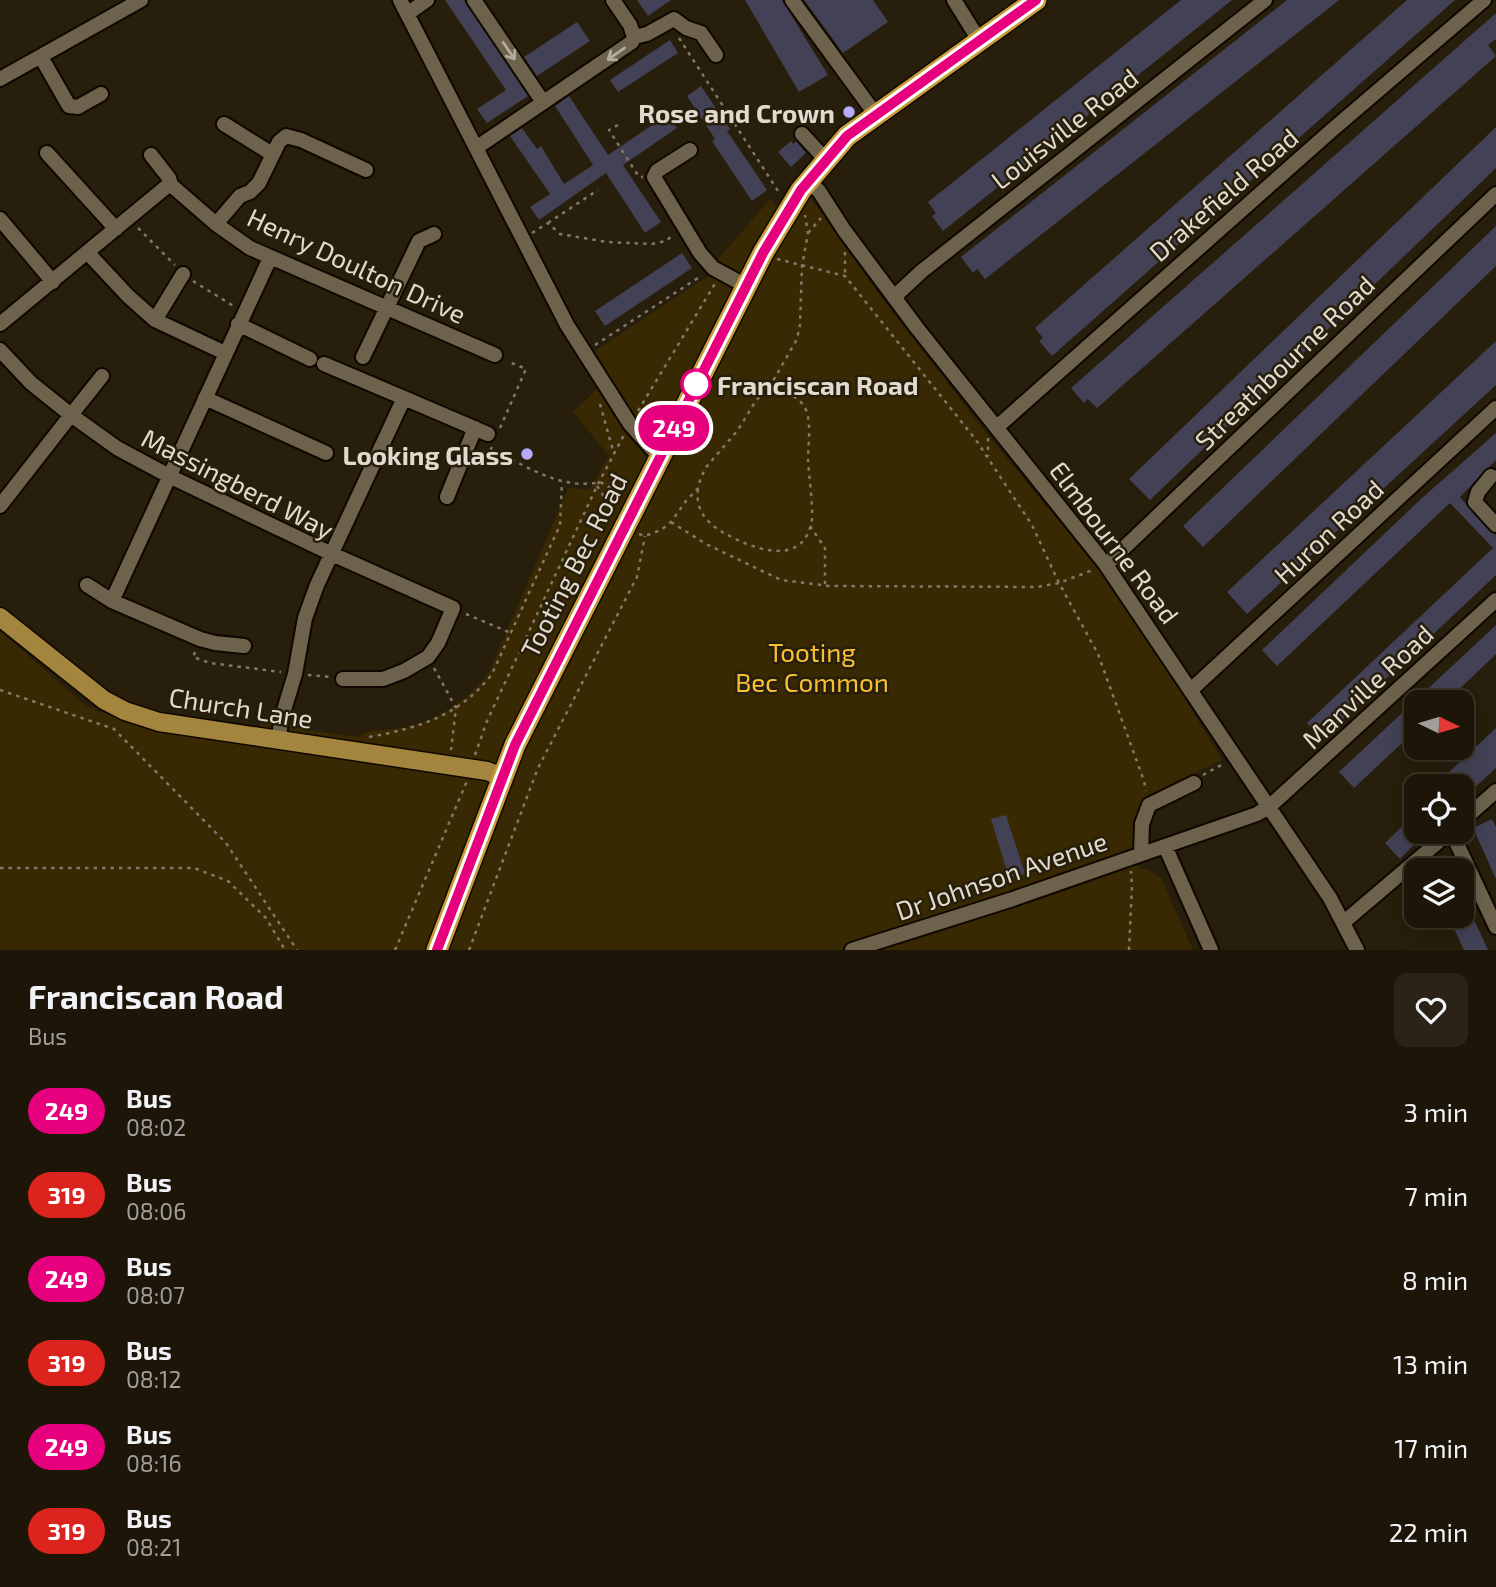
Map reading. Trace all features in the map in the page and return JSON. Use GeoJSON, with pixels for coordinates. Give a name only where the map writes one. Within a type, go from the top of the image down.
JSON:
{"type":"FeatureCollection","features":[{"type":"Feature","properties":{"kind":"highway","name":"Tooting Bec Road"},"geometry":{"type":"LineString","coordinates":[[437,950],[515,745],[746,286],[786,212],[808,181],[847,136],[1036,0]]}},
{"type":"Feature","properties":{"kind":"main road","name":"Church Lane"},"geometry":{"type":"LineString","coordinates":[[0,617],[104,700],[125,711],[159,722],[487,771],[503,777]]}},
{"type":"Feature","properties":{"kind":"street"},"geometry":{"type":"LineString","coordinates":[[0,79],[141,0]]}},
{"type":"Feature","properties":{"kind":"street"},"geometry":{"type":"LineString","coordinates":[[427,0],[404,7],[522,239],[583,352],[606,388],[642,439],[661,454]]}},
{"type":"Feature","properties":{"kind":"street"},"geometry":{"type":"LineString","coordinates":[[474,0],[543,103]]}},
{"type":"Feature","properties":{"kind":"street"},"geometry":{"type":"LineString","coordinates":[[613,0],[630,25],[634,37]]}},
{"type":"Feature","properties":{"kind":"street"},"geometry":{"type":"LineString","coordinates":[[792,0],[876,115]]}},
{"type":"Feature","properties":{"kind":"street"},"geometry":{"type":"LineString","coordinates":[[954,0],[979,40]]}},
{"type":"Feature","properties":{"kind":"street","name":"Louisville Road"},"geometry":{"type":"LineString","coordinates":[[894,297],[922,271],[1265,0]]}},
{"type":"Feature","properties":{"kind":"street","name":"Drakefield Road"},"geometry":{"type":"LineString","coordinates":[[992,430],[1332,130],[1484,0]]}},
{"type":"Feature","properties":{"kind":"street"},"geometry":{"type":"LineString","coordinates":[[476,148],[625,47],[634,37],[647,34],[674,19],[686,28],[701,33],[716,55]]}},
{"type":"Feature","properties":{"kind":"street"},"geometry":{"type":"LineString","coordinates":[[41,57],[71,107],[78,107],[101,94]]}},
{"type":"Feature","properties":{"kind":"street"},"geometry":{"type":"LineString","coordinates":[[224,124],[272,154]]}},
{"type":"Feature","properties":{"kind":"street"},"geometry":{"type":"LineString","coordinates":[[802,134],[826,160]]}},
{"type":"Feature","properties":{"kind":"street"},"geometry":{"type":"LineString","coordinates":[[216,225],[240,196],[250,192],[259,183],[272,154],[286,136],[302,140],[366,170]]}},
{"type":"Feature","properties":{"kind":"street"},"geometry":{"type":"LineString","coordinates":[[690,150],[657,171],[654,177],[700,253],[717,272],[746,286]]}},
{"type":"Feature","properties":{"kind":"street"},"geometry":{"type":"LineString","coordinates":[[47,153],[116,229]]}},
{"type":"Feature","properties":{"kind":"street","name":"Henry Doulton Drive"},"geometry":{"type":"LineString","coordinates":[[151,155],[169,178],[171,186],[216,225],[250,248],[495,355]]}},
{"type":"Feature","properties":{"kind":"street","name":"Elmbourne Road"},"geometry":{"type":"LineString","coordinates":[[808,181],[819,191],[992,430],[1106,565],[1270,806],[1344,922],[1357,950]]}},
{"type":"Feature","properties":{"kind":"street"},"geometry":{"type":"LineString","coordinates":[[0,324],[166,187],[171,186]]}},
{"type":"Feature","properties":{"kind":"street","name":"Streathbourne Road"},"geometry":{"type":"LineString","coordinates":[[1106,565],[1496,194]]}},
{"type":"Feature","properties":{"kind":"street"},"geometry":{"type":"LineString","coordinates":[[0,219],[53,282]]}},
{"type":"Feature","properties":{"kind":"street"},"geometry":{"type":"LineString","coordinates":[[363,357],[419,240],[434,234]]}},
{"type":"Feature","properties":{"kind":"street"},"geometry":{"type":"LineString","coordinates":[[87,252],[128,296],[155,320],[225,354]]}},
{"type":"Feature","properties":{"kind":"street"},"geometry":{"type":"LineString","coordinates":[[112,601],[270,258]]}},
{"type":"Feature","properties":{"kind":"street"},"geometry":{"type":"LineString","coordinates":[[155,320],[183,274]]}},
{"type":"Feature","properties":{"kind":"street"},"geometry":{"type":"LineString","coordinates":[[238,324],[317,361],[482,431],[447,496]]}},
{"type":"Feature","properties":{"kind":"street","name":"Massingberd Way"},"geometry":{"type":"LineString","coordinates":[[0,350],[31,383],[117,447],[169,476],[332,554],[305,618],[279,739]]}},
{"type":"Feature","properties":{"kind":"street"},"geometry":{"type":"LineString","coordinates":[[0,506],[102,376]]}},
{"type":"Feature","properties":{"kind":"street"},"geometry":{"type":"LineString","coordinates":[[205,398],[326,453]]}},
{"type":"Feature","properties":{"kind":"street"},"geometry":{"type":"LineString","coordinates":[[344,679],[383,679],[428,657],[438,643],[453,608],[332,554],[404,398]]}},
{"type":"Feature","properties":{"kind":"street","name":"Huron Road"},"geometry":{"type":"LineString","coordinates":[[1192,689],[1496,408]]}},
{"type":"Feature","properties":{"kind":"street"},"geometry":{"type":"LineString","coordinates":[[1491,476],[1478,492],[1475,502],[1496,525]]}},
{"type":"Feature","properties":{"kind":"street"},"geometry":{"type":"LineString","coordinates":[[87,585],[112,601],[200,639],[244,646]]}},
{"type":"Feature","properties":{"kind":"street","name":"Manville Road"},"geometry":{"type":"LineString","coordinates":[[1165,846],[1257,814],[1270,806],[1496,600]]}},
{"type":"Feature","properties":{"kind":"street"},"geometry":{"type":"LineString","coordinates":[[1135,856],[1149,805],[1195,783]]}},
{"type":"Feature","properties":{"kind":"street"},"geometry":{"type":"LineString","coordinates":[[1474,810],[1496,791]]}},
{"type":"Feature","properties":{"kind":"street"},"geometry":{"type":"LineString","coordinates":[[1344,922],[1436,844]]}},
{"type":"Feature","properties":{"kind":"street"},"geometry":{"type":"LineString","coordinates":[[1457,844],[1496,928]]}},
{"type":"Feature","properties":{"kind":"street"},"geometry":{"type":"LineString","coordinates":[[1165,846],[1212,950]]}},
{"type":"Feature","properties":{"kind":"street","name":"Dr Johnson Avenue"},"geometry":{"type":"LineString","coordinates":[[852,950],[1013,899],[1165,846]]}},
{"type":"Feature","properties":{"kind":"path"},"geometry":{"type":"LineString","coordinates":[[662,25],[679,39],[780,195]]}},
{"type":"Feature","properties":{"kind":"path"},"geometry":{"type":"LineString","coordinates":[[618,125],[609,130],[639,177],[654,177]]}},
{"type":"Feature","properties":{"kind":"path"},"geometry":{"type":"LineString","coordinates":[[522,239],[598,190]]}},
{"type":"Feature","properties":{"kind":"path"},"geometry":{"type":"LineString","coordinates":[[808,233],[831,208]]}},
{"type":"Feature","properties":{"kind":"path"},"geometry":{"type":"LineString","coordinates":[[760,397],[776,392],[793,396],[801,401],[809,415],[812,517],[802,542],[789,550],[774,551],[750,545],[719,530],[700,513],[698,488],[701,477],[738,430],[755,401],[774,382],[797,340],[802,266],[808,233],[804,212]]}},
{"type":"Feature","properties":{"kind":"path"},"geometry":{"type":"LineString","coordinates":[[548,223],[560,234],[638,244],[666,240],[684,227]]}},
{"type":"Feature","properties":{"kind":"path"},"geometry":{"type":"LineString","coordinates":[[773,258],[845,276],[988,458],[1032,525],[1059,583],[1098,654],[1144,780],[1149,805]]}},
{"type":"Feature","properties":{"kind":"path"},"geometry":{"type":"LineString","coordinates":[[583,352],[717,272]]}},
{"type":"Feature","properties":{"kind":"path"},"geometry":{"type":"LineString","coordinates":[[634,417],[717,272]]}},
{"type":"Feature","properties":{"kind":"path"},"geometry":{"type":"LineString","coordinates":[[495,355],[526,369],[491,449],[562,482],[586,485],[600,482],[625,497]]}},
{"type":"Feature","properties":{"kind":"path"},"geometry":{"type":"LineString","coordinates":[[606,388],[600,400],[614,454]]}},
{"type":"Feature","properties":{"kind":"path"},"geometry":{"type":"LineString","coordinates":[[988,458],[992,430]]}},
{"type":"Feature","properties":{"kind":"path"},"geometry":{"type":"LineString","coordinates":[[395,950],[472,769],[486,721],[597,486],[626,432]]}},
{"type":"Feature","properties":{"kind":"path"},"geometry":{"type":"LineString","coordinates":[[360,739],[402,731],[430,721],[477,694],[492,674],[560,525],[562,482]]}},
{"type":"Feature","properties":{"kind":"path"},"geometry":{"type":"LineString","coordinates":[[597,486],[614,519]]}},
{"type":"Feature","properties":{"kind":"path"},"geometry":{"type":"LineString","coordinates":[[469,950],[538,768],[637,577],[645,536],[661,530],[671,522],[698,488]]}},
{"type":"Feature","properties":{"kind":"path"},"geometry":{"type":"LineString","coordinates":[[671,522],[706,544],[781,580],[825,585],[1037,587],[1059,583],[1106,565]]}},
{"type":"Feature","properties":{"kind":"path"},"geometry":{"type":"LineString","coordinates":[[810,526],[825,548],[825,585]]}},
{"type":"Feature","properties":{"kind":"path"},"geometry":{"type":"LineString","coordinates":[[453,608],[511,633]]}},
{"type":"Feature","properties":{"kind":"path"},"geometry":{"type":"LineString","coordinates":[[200,639],[193,657],[211,663],[344,679]]}},
{"type":"Feature","properties":{"kind":"path"},"geometry":{"type":"LineString","coordinates":[[428,657],[456,708],[451,750]]}},
{"type":"Feature","properties":{"kind":"path"},"geometry":{"type":"LineString","coordinates":[[0,691],[114,729],[226,843],[297,950]]}},
{"type":"Feature","properties":{"kind":"path"},"geometry":{"type":"LineString","coordinates":[[1195,783],[1195,779],[1236,757]]}},
{"type":"Feature","properties":{"kind":"path"},"geometry":{"type":"LineString","coordinates":[[1129,950],[1135,856]]}},
{"type":"Feature","properties":{"kind":"path"},"geometry":{"type":"LineString","coordinates":[[0,868],[194,868],[229,881],[267,918],[285,950]]}},
{"type":"Feature","properties":{"kind":"green space","name":"Tooting Bec Common"},"geometry":{"type":"Polygon","coordinates":[[[808,194],[881,297],[987,434],[1099,570],[1180,690],[1222,760],[1144,797],[1136,834],[1139,868],[1149,870],[1161,878],[1193,950],[0,950],[0,631],[85,705],[125,721],[146,726],[253,742],[264,716],[298,722],[304,730],[359,737],[376,730],[407,727],[431,719],[463,699],[489,673],[568,488],[589,490],[609,456],[573,412],[609,377],[595,351],[708,276],[714,264],[770,199],[793,223],[808,194]]]}},
{"type":"Feature","properties":{"kind":"building"},"geometry":{"type":"Polygon","coordinates":[[[445,0],[464,0],[528,96],[487,123],[477,109],[506,90],[445,0]]]}},
{"type":"Feature","properties":{"kind":"building"},"geometry":{"type":"Polygon","coordinates":[[[637,0],[671,0],[648,16],[637,0]]]}},
{"type":"Feature","properties":{"kind":"building"},"geometry":{"type":"Polygon","coordinates":[[[745,0],[782,0],[828,75],[799,92],[745,0]]]}},
{"type":"Feature","properties":{"kind":"building"},"geometry":{"type":"Polygon","coordinates":[[[804,0],[873,0],[888,22],[843,53],[804,0]]]}},
{"type":"Feature","properties":{"kind":"building"},"geometry":{"type":"Polygon","coordinates":[[[1181,0],[1232,0],[943,231],[932,216],[936,213],[928,202],[1181,0]]]}},
{"type":"Feature","properties":{"kind":"building"},"geometry":{"type":"Polygon","coordinates":[[[1287,0],[1339,0],[985,279],[977,269],[973,273],[961,257],[1287,0]]]}},
{"type":"Feature","properties":{"kind":"building"},"geometry":{"type":"Polygon","coordinates":[[[1407,0],[1455,0],[1052,356],[1039,341],[1043,338],[1035,328],[1407,0]]]}},
{"type":"Feature","properties":{"kind":"building"},"geometry":{"type":"Polygon","coordinates":[[[1496,13],[1496,39],[1488,45],[1496,56],[1097,408],[1088,399],[1084,403],[1071,388],[1496,13]]]}},
{"type":"Feature","properties":{"kind":"building"},"geometry":{"type":"Polygon","coordinates":[[[577,22],[590,41],[537,76],[524,57],[577,22]]]}},
{"type":"Feature","properties":{"kind":"building"},"geometry":{"type":"Polygon","coordinates":[[[670,40],[678,53],[618,92],[610,80],[670,40]]]}},
{"type":"Feature","properties":{"kind":"building"},"geometry":{"type":"Polygon","coordinates":[[[701,86],[730,129],[727,131],[767,190],[752,201],[712,141],[715,139],[687,96],[701,86]]]}},
{"type":"Feature","properties":{"kind":"building"},"geometry":{"type":"Polygon","coordinates":[[[569,96],[608,155],[658,121],[655,117],[665,110],[677,128],[623,165],[661,222],[645,233],[606,173],[539,220],[530,207],[550,194],[510,136],[522,128],[537,149],[541,146],[564,184],[593,165],[555,106],[569,96]]]}},
{"type":"Feature","properties":{"kind":"building"},"geometry":{"type":"Polygon","coordinates":[[[1496,127],[1496,168],[1150,500],[1129,479],[1496,127]]]}},
{"type":"Feature","properties":{"kind":"building"},"geometry":{"type":"Polygon","coordinates":[[[791,141],[793,144],[796,141],[806,153],[791,167],[778,152],[791,141]]]}},
{"type":"Feature","properties":{"kind":"building"},"geometry":{"type":"Polygon","coordinates":[[[1496,226],[1496,266],[1203,547],[1183,526],[1496,226]]]}},
{"type":"Feature","properties":{"kind":"building"},"geometry":{"type":"Polygon","coordinates":[[[682,253],[692,268],[605,326],[595,311],[682,253]]]}},
{"type":"Feature","properties":{"kind":"building"},"geometry":{"type":"Polygon","coordinates":[[[1496,341],[1496,385],[1247,614],[1227,592],[1496,341]]]}},
{"type":"Feature","properties":{"kind":"building"},"geometry":{"type":"Polygon","coordinates":[[[1496,433],[1496,460],[1460,497],[1489,531],[1496,535],[1496,575],[1322,739],[1307,723],[1493,548],[1450,503],[1277,666],[1262,650],[1422,498],[1496,433]]]}},
{"type":"Feature","properties":{"kind":"building"},"geometry":{"type":"Polygon","coordinates":[[[1496,625],[1496,654],[1458,690],[1427,690],[1496,625]]]}},
{"type":"Feature","properties":{"kind":"building"},"geometry":{"type":"Polygon","coordinates":[[[1404,711],[1404,741],[1354,788],[1339,772],[1404,711]]]}},
{"type":"Feature","properties":{"kind":"building"},"geometry":{"type":"Polygon","coordinates":[[[1496,728],[1496,768],[1474,788],[1474,774],[1447,774],[1462,760],[1474,760],[1474,749],[1496,728]]]}},
{"type":"Feature","properties":{"kind":"building"},"geometry":{"type":"Polygon","coordinates":[[[1006,815],[1025,874],[1009,878],[991,819],[1006,815]]]}},
{"type":"Feature","properties":{"kind":"building"},"geometry":{"type":"Polygon","coordinates":[[[1492,819],[1496,827],[1496,879],[1474,830],[1474,828],[1492,819]]]}},
{"type":"Feature","properties":{"kind":"building"},"geometry":{"type":"Polygon","coordinates":[[[1404,825],[1404,844],[1415,844],[1400,859],[1385,843],[1404,825]]]}},
{"type":"Feature","properties":{"kind":"building"},"geometry":{"type":"Polygon","coordinates":[[[1474,920],[1488,950],[1464,950],[1454,928],[1474,928],[1474,920]]]}},
{"type":"Feature","properties":{"kind":"bus line","name":"249"},"geometry":{"type":"LineString","coordinates":[[437,950],[515,745],[763,253],[791,204],[847,136],[1036,0]]}},
{"type":"Feature","properties":{"kind":"place","name":"Rose and Crown"},"geometry":{"type":"Point","coordinates":[849,112]}},
{"type":"Feature","properties":{"kind":"place","name":"Franciscan Road"},"geometry":{"type":"Point","coordinates":[696,384]}},
{"type":"Feature","properties":{"kind":"place","name":"Looking Glass"},"geometry":{"type":"Point","coordinates":[527,454]}}]}
